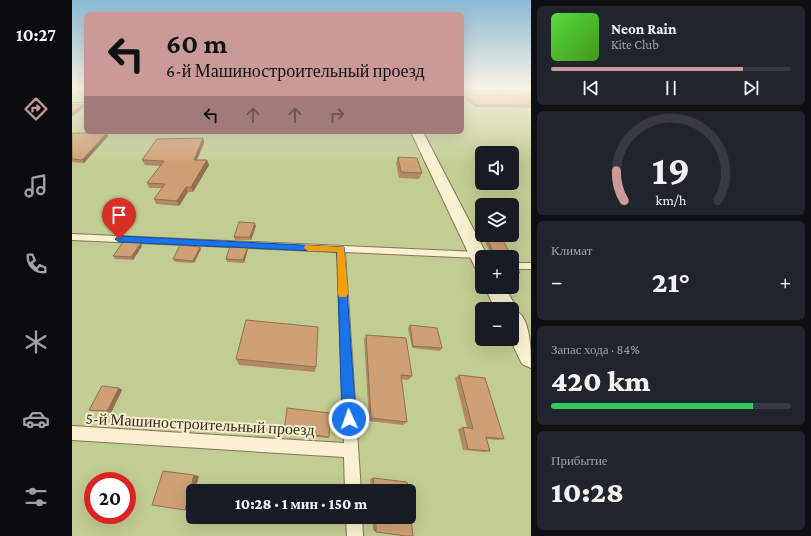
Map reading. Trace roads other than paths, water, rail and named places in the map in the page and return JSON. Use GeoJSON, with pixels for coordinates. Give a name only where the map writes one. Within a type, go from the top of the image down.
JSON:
{"type":"FeatureCollection","features":[{"type":"Feature","properties":{"kind":"street"},"geometry":{"type":"LineString","coordinates":[[418,134],[476,250]]}},
{"type":"Feature","properties":{"kind":"street"},"geometry":{"type":"LineString","coordinates":[[519,333],[531,356]]}},
{"type":"Feature","properties":{"kind":"lane"},"geometry":{"type":"LineString","coordinates":[[72,237],[341,249],[475,259]]}},
{"type":"Feature","properties":{"kind":"lane"},"geometry":{"type":"LineString","coordinates":[[341,249],[352,484]]}},
{"type":"Feature","properties":{"kind":"lane"},"geometry":{"type":"LineString","coordinates":[[519,266],[531,266]]}},
{"type":"Feature","properties":{"kind":"lane","name":"5-й Машиностроительный проезд"},"geometry":{"type":"LineString","coordinates":[[72,433],[350,450]]}},
{"type":"Feature","properties":{"kind":"lane"},"geometry":{"type":"LineString","coordinates":[[354,524],[355,536]]}}]}
